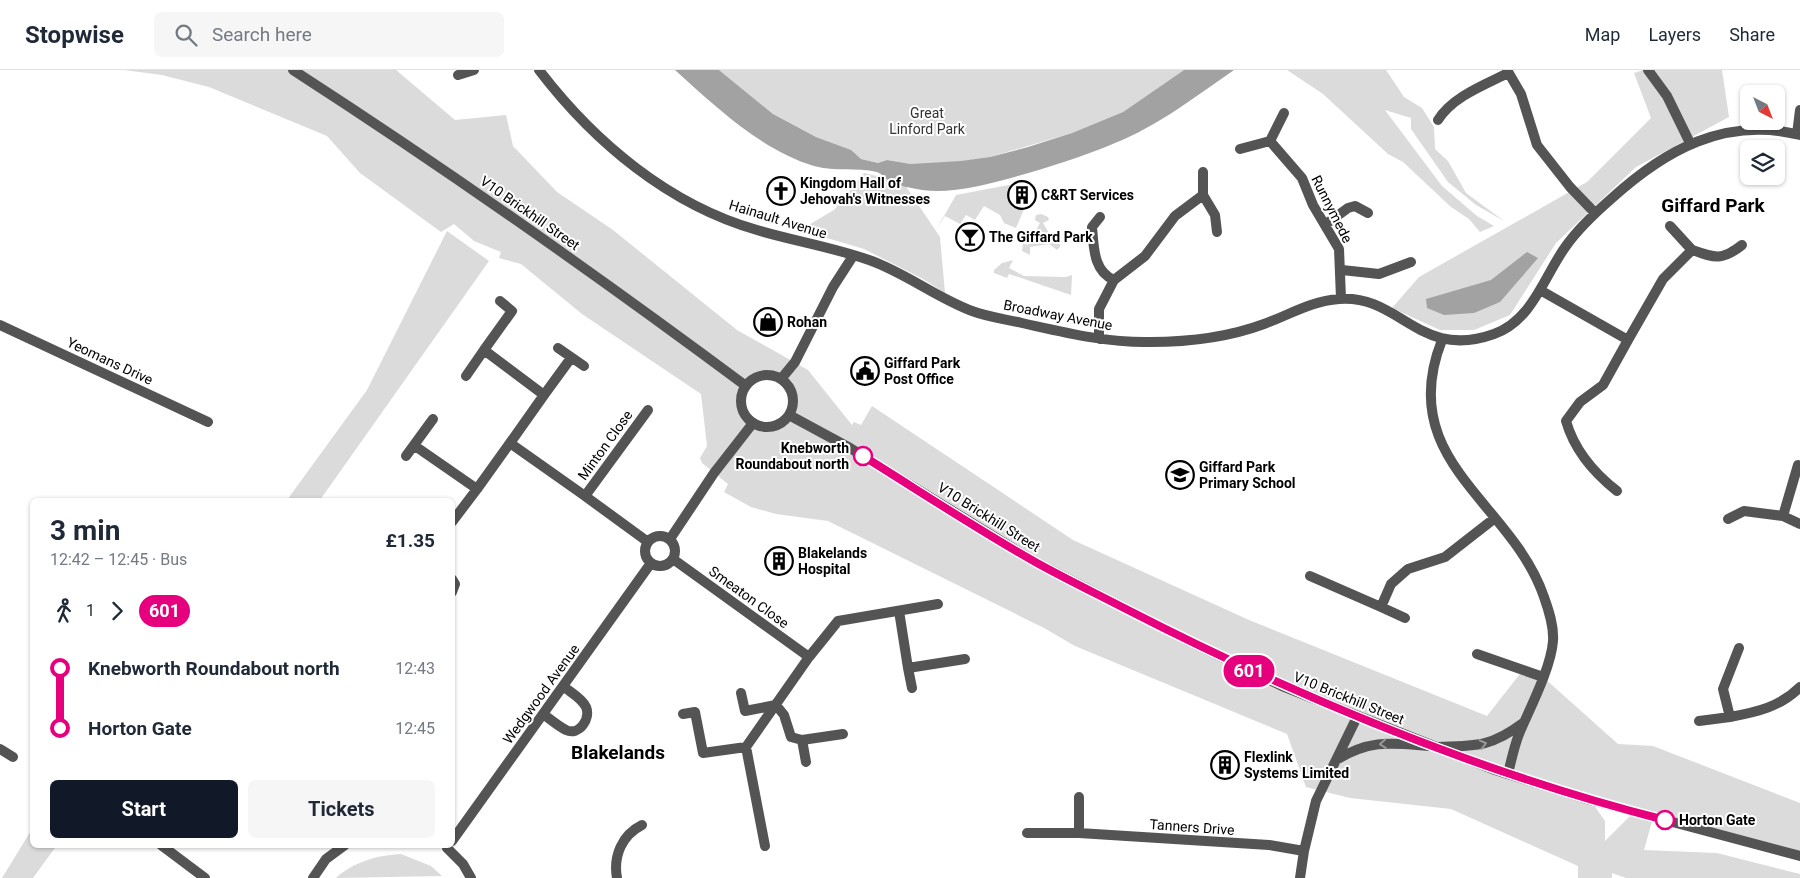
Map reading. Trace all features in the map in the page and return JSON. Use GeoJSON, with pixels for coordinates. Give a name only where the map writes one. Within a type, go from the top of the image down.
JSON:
{"type":"FeatureCollection","features":[{"type":"Feature","properties":{"kind":"street","name":"V10 Brickhill Street"},"geometry":{"type":"LineString","coordinates":[[293,70],[400,139],[601,278],[746,386]]}},
{"type":"Feature","properties":{"kind":"street"},"geometry":{"type":"LineString","coordinates":[[458,76],[474,70]]}},
{"type":"Feature","properties":{"kind":"street","name":"Hainault Avenue"},"geometry":{"type":"LineString","coordinates":[[539,70],[585,125],[629,162],[677,196],[754,229],[853,256]]}},
{"type":"Feature","properties":{"kind":"street"},"geometry":{"type":"LineString","coordinates":[[1648,70],[1667,96],[1690,143]]}},
{"type":"Feature","properties":{"kind":"street"},"geometry":{"type":"LineString","coordinates":[[1438,120],[1444,111],[1466,95],[1508,72],[1521,94],[1537,145],[1570,187],[1595,213]]}},
{"type":"Feature","properties":{"kind":"street"},"geometry":{"type":"LineString","coordinates":[[1798,135],[1800,110]]}},
{"type":"Feature","properties":{"kind":"street"},"geometry":{"type":"LineString","coordinates":[[1240,149],[1270,141],[1284,113]]}},
{"type":"Feature","properties":{"kind":"street","name":"Broadway Avenue"},"geometry":{"type":"LineString","coordinates":[[853,256],[871,260],[974,312],[1099,339],[1148,343],[1198,340],[1260,325],[1313,303],[1341,298],[1365,301],[1424,333],[1442,340],[1473,339],[1497,333],[1519,319],[1540,290],[1566,246],[1595,213],[1630,181],[1690,143],[1724,133],[1763,130],[1798,135]]}},
{"type":"Feature","properties":{"kind":"street","name":"Runnymede"},"geometry":{"type":"LineString","coordinates":[[1270,141],[1302,178],[1312,205],[1326,224],[1339,249],[1342,270],[1341,298]]}},
{"type":"Feature","properties":{"kind":"street"},"geometry":{"type":"LineString","coordinates":[[1203,172],[1203,195],[1215,215],[1217,232]]}},
{"type":"Feature","properties":{"kind":"street"},"geometry":{"type":"LineString","coordinates":[[1099,339],[1099,309],[1114,280],[1145,256],[1175,216],[1203,195]]}},
{"type":"Feature","properties":{"kind":"street"},"geometry":{"type":"LineString","coordinates":[[1326,224],[1348,208],[1355,206],[1368,213]]}},
{"type":"Feature","properties":{"kind":"street"},"geometry":{"type":"LineString","coordinates":[[1100,217],[1092,227],[1095,258],[1104,276],[1114,280]]}},
{"type":"Feature","properties":{"kind":"street"},"geometry":{"type":"LineString","coordinates":[[1670,226],[1692,250],[1714,258],[1728,256],[1742,245]]}},
{"type":"Feature","properties":{"kind":"street"},"geometry":{"type":"LineString","coordinates":[[1617,491],[1601,478],[1571,438],[1566,421],[1580,402],[1603,385],[1663,279],[1692,250]]}},
{"type":"Feature","properties":{"kind":"street"},"geometry":{"type":"LineString","coordinates":[[781,380],[795,362],[834,287],[853,256]]}},
{"type":"Feature","properties":{"kind":"street"},"geometry":{"type":"LineString","coordinates":[[1342,270],[1379,274],[1411,262]]}},
{"type":"Feature","properties":{"kind":"street"},"geometry":{"type":"LineString","coordinates":[[1540,290],[1628,340]]}},
{"type":"Feature","properties":{"kind":"street"},"geometry":{"type":"LineString","coordinates":[[466,376],[512,311],[500,301]]}},
{"type":"Feature","properties":{"kind":"street","name":"Yeomans Drive"},"geometry":{"type":"LineString","coordinates":[[0,325],[208,422]]}},
{"type":"Feature","properties":{"kind":"street"},"geometry":{"type":"LineString","coordinates":[[1442,340],[1435,357],[1431,394],[1436,430],[1449,462],[1495,518],[1537,576],[1550,615],[1553,642],[1542,677],[1524,722],[1508,774]]}},
{"type":"Feature","properties":{"kind":"street"},"geometry":{"type":"LineString","coordinates":[[558,348],[584,366]]}},
{"type":"Feature","properties":{"kind":"street"},"geometry":{"type":"LineString","coordinates":[[484,350],[544,395]]}},
{"type":"Feature","properties":{"kind":"street"},"geometry":{"type":"LineString","coordinates":[[455,518],[571,358]]}},
{"type":"Feature","properties":{"kind":"street"},"geometry":{"type":"LineString","coordinates":[[764,376],[781,380],[787,385],[792,396],[792,408],[789,415],[772,426],[759,426],[753,422],[742,408],[741,400],[746,386],[752,380],[764,376]]}},
{"type":"Feature","properties":{"kind":"street","name":"Minton Close"},"geometry":{"type":"LineString","coordinates":[[586,496],[648,410]]}},
{"type":"Feature","properties":{"kind":"street","name":"V10 Brickhill Street"},"geometry":{"type":"LineString","coordinates":[[789,415],[850,448],[1037,563],[1282,686],[1357,717],[1508,774],[1590,800],[1800,856]]}},
{"type":"Feature","properties":{"kind":"street"},"geometry":{"type":"LineString","coordinates":[[406,456],[433,419]]}},
{"type":"Feature","properties":{"kind":"street"},"geometry":{"type":"LineString","coordinates":[[670,539],[714,473],[753,422]]}},
{"type":"Feature","properties":{"kind":"street","name":"Minton Close"},"geometry":{"type":"LineString","coordinates":[[510,443],[648,542]]}},
{"type":"Feature","properties":{"kind":"street"},"geometry":{"type":"LineString","coordinates":[[415,446],[477,489]]}},
{"type":"Feature","properties":{"kind":"street"},"geometry":{"type":"LineString","coordinates":[[1783,516],[1798,465]]}},
{"type":"Feature","properties":{"kind":"street"},"geometry":{"type":"LineString","coordinates":[[1728,519],[1744,511],[1783,516],[1800,524]]}},
{"type":"Feature","properties":{"kind":"street"},"geometry":{"type":"LineString","coordinates":[[1381,607],[1391,584],[1408,569],[1445,557],[1495,518]]}},
{"type":"Feature","properties":{"kind":"street"},"geometry":{"type":"LineString","coordinates":[[658,536],[670,539],[675,550],[673,559],[665,565],[651,563],[646,555],[648,542],[658,536]]}},
{"type":"Feature","properties":{"kind":"street","name":"Smeaton Close"},"geometry":{"type":"LineString","coordinates":[[673,559],[809,656]]}},
{"type":"Feature","properties":{"kind":"street","name":"Wedgwood Avenue"},"geometry":{"type":"LineString","coordinates":[[455,834],[651,563]]}},
{"type":"Feature","properties":{"kind":"street"},"geometry":{"type":"LineString","coordinates":[[1310,576],[1405,618]]}},
{"type":"Feature","properties":{"kind":"street"},"geometry":{"type":"LineString","coordinates":[[765,846],[746,747],[809,656],[838,621],[938,604]]}},
{"type":"Feature","properties":{"kind":"street"},"geometry":{"type":"LineString","coordinates":[[899,611],[912,688]]}},
{"type":"Feature","properties":{"kind":"street"},"geometry":{"type":"LineString","coordinates":[[1730,717],[1723,689],[1739,648]]}},
{"type":"Feature","properties":{"kind":"street"},"geometry":{"type":"LineString","coordinates":[[1477,654],[1542,677]]}},
{"type":"Feature","properties":{"kind":"street"},"geometry":{"type":"LineString","coordinates":[[908,668],[965,658]]}},
{"type":"Feature","properties":{"kind":"street"},"geometry":{"type":"LineString","coordinates":[[543,714],[566,730],[578,730],[583,726],[588,715],[587,708],[563,686]]}},
{"type":"Feature","properties":{"kind":"street"},"geometry":{"type":"LineString","coordinates":[[1699,721],[1758,712],[1788,699],[1800,687]]}},
{"type":"Feature","properties":{"kind":"street"},"geometry":{"type":"LineString","coordinates":[[741,693],[745,711],[776,705]]}},
{"type":"Feature","properties":{"kind":"street"},"geometry":{"type":"LineString","coordinates":[[776,705],[784,714],[791,737],[802,740],[843,734]]}},
{"type":"Feature","properties":{"kind":"street"},"geometry":{"type":"LineString","coordinates":[[683,714],[696,712],[703,753],[746,747]]}},
{"type":"Feature","properties":{"kind":"street"},"geometry":{"type":"LineString","coordinates":[[1300,878],[1304,851],[1316,801],[1357,717]]}},
{"type":"Feature","properties":{"kind":"street"},"geometry":{"type":"LineString","coordinates":[[1336,760],[1356,749],[1384,743],[1478,746],[1502,738],[1524,722]]}},
{"type":"Feature","properties":{"kind":"street"},"geometry":{"type":"LineString","coordinates":[[802,740],[806,762]]}},
{"type":"Feature","properties":{"kind":"street"},"geometry":{"type":"LineString","coordinates":[[0,749],[13,756]]}},
{"type":"Feature","properties":{"kind":"street"},"geometry":{"type":"LineString","coordinates":[[1078,834],[1080,797]]}},
{"type":"Feature","properties":{"kind":"street"},"geometry":{"type":"LineString","coordinates":[[617,878],[615,867],[619,849],[631,831],[642,825]]}},
{"type":"Feature","properties":{"kind":"street","name":"Tanners Drive"},"geometry":{"type":"LineString","coordinates":[[1027,833],[1078,834],[1269,846],[1304,851]]}},
{"type":"Feature","properties":{"kind":"street"},"geometry":{"type":"LineString","coordinates":[[165,848],[205,878]]}},
{"type":"Feature","properties":{"kind":"street"},"geometry":{"type":"LineString","coordinates":[[313,878],[326,859],[341,848]]}},
{"type":"Feature","properties":{"kind":"street","name":"Wedgwood Avenue"},"geometry":{"type":"LineString","coordinates":[[450,848],[463,864],[471,878]]}},
{"type":"Feature","properties":{"kind":"green space"},"geometry":{"type":"Polygon","coordinates":[[[124,70],[396,70],[455,120],[506,115],[513,146],[557,192],[613,230],[737,330],[808,370],[852,425],[854,422],[861,425],[872,406],[1073,540],[1249,620],[1487,716],[1523,670],[1543,677],[1618,744],[1653,746],[1800,803],[1800,856],[1653,818],[1644,850],[1717,853],[1800,874],[1800,878],[1626,878],[1612,873],[1612,878],[1578,878],[1578,866],[1451,809],[1350,798],[1306,787],[1287,734],[1075,646],[1044,628],[828,521],[776,514],[751,507],[724,492],[728,484],[702,463],[700,458],[707,446],[701,394],[582,314],[521,264],[499,258],[501,252],[474,241],[454,224],[441,232],[360,173],[327,136],[209,87],[162,75],[124,70]],[[764,376],[753,381],[746,388],[742,397],[742,407],[752,422],[761,426],[772,426],[782,422],[789,415],[792,407],[792,398],[784,383],[775,378],[764,376]],[[1591,801],[1605,821],[1605,841],[1634,812],[1591,801]]]}},
{"type":"Feature","properties":{"kind":"green space","name":"Great Linford Park"},"geometry":{"type":"Polygon","coordinates":[[[719,70],[1184,70],[1123,112],[1072,133],[990,157],[945,164],[911,164],[887,160],[878,163],[861,159],[850,150],[816,137],[773,114],[719,70]]]}},
{"type":"Feature","properties":{"kind":"green space"},"geometry":{"type":"Polygon","coordinates":[[[1287,70],[1386,70],[1404,97],[1422,108],[1434,127],[1435,149],[1448,161],[1466,193],[1504,221],[1476,205],[1448,182],[1411,129],[1411,118],[1385,110],[1442,186],[1477,216],[1494,226],[1480,232],[1469,219],[1451,207],[1403,162],[1388,154],[1323,94],[1287,70]]]}},
{"type":"Feature","properties":{"kind":"green space"},"geometry":{"type":"Polygon","coordinates":[[[1643,70],[1722,70],[1729,117],[1636,167],[1556,243],[1510,315],[1474,330],[1440,330],[1392,308],[1419,277],[1587,182],[1651,118],[1634,73],[1643,70]]]}},
{"type":"Feature","properties":{"kind":"green space"},"geometry":{"type":"Polygon","coordinates":[[[864,173],[903,182],[940,237],[945,293],[923,279],[864,249],[800,230],[834,210],[864,173]]]}},
{"type":"Feature","properties":{"kind":"green space"},"geometry":{"type":"Polygon","coordinates":[[[1014,184],[1017,186],[1014,191],[1018,193],[1013,203],[1024,209],[1016,228],[1004,223],[1000,215],[984,206],[975,220],[966,215],[960,224],[945,216],[936,230],[956,195],[1014,184]]]}},
{"type":"Feature","properties":{"kind":"green space"},"geometry":{"type":"Polygon","coordinates":[[[1041,214],[1048,217],[1049,220],[1043,223],[1054,242],[1060,240],[1060,247],[1057,250],[1049,244],[1030,247],[1030,255],[1022,251],[1023,243],[1028,245],[1040,223],[1035,220],[1036,215],[1041,214]]]}},
{"type":"Feature","properties":{"kind":"green space"},"geometry":{"type":"Polygon","coordinates":[[[447,231],[489,261],[321,498],[288,498],[367,390],[447,231]]]}},
{"type":"Feature","properties":{"kind":"green space"},"geometry":{"type":"Polygon","coordinates":[[[1013,260],[1009,268],[1024,276],[1066,277],[1072,275],[1071,295],[1009,274],[1007,278],[994,273],[994,270],[1002,263],[1013,260]]]}},
{"type":"Feature","properties":{"kind":"green space"},"geometry":{"type":"Polygon","coordinates":[[[30,832],[30,848],[55,848],[33,878],[2,878],[30,832]]]}},
{"type":"Feature","properties":{"kind":"green space"},"geometry":{"type":"Polygon","coordinates":[[[401,854],[431,866],[442,876],[336,878],[343,872],[366,860],[401,854]]]}},
{"type":"Feature","properties":{"kind":"shaded area"},"geometry":{"type":"Polygon","coordinates":[[[675,70],[719,70],[773,114],[816,137],[851,150],[861,159],[878,163],[887,160],[911,164],[990,157],[1028,147],[1072,133],[1123,112],[1184,70],[1234,70],[1162,119],[1131,136],[1102,148],[1077,158],[1001,181],[967,188],[933,191],[905,187],[889,181],[877,172],[822,168],[794,159],[740,126],[675,70]]]}},
{"type":"Feature","properties":{"kind":"shaded area"},"geometry":{"type":"Polygon","coordinates":[[[1527,252],[1538,258],[1500,302],[1474,313],[1444,315],[1427,308],[1426,299],[1491,280],[1527,252]]]}},
{"type":"Feature","properties":{"kind":"bus line","name":"601"},"geometry":{"type":"LineString","coordinates":[[863,456],[1037,563],[1193,643],[1282,686],[1495,770],[1590,800],[1665,820]]}},
{"type":"Feature","properties":{"kind":"place","name":"Kingdom Hall of Jehovah's Witnesses"},"geometry":{"type":"Point","coordinates":[781,191]}},
{"type":"Feature","properties":{"kind":"place","name":"C&RT Services"},"geometry":{"type":"Point","coordinates":[1022,195]}},
{"type":"Feature","properties":{"kind":"place","name":"The Giffard Park"},"geometry":{"type":"Point","coordinates":[970,237]}},
{"type":"Feature","properties":{"kind":"place","name":"Rohan"},"geometry":{"type":"Point","coordinates":[768,322]}},
{"type":"Feature","properties":{"kind":"place","name":"Giffard Park Post Office"},"geometry":{"type":"Point","coordinates":[865,371]}},
{"type":"Feature","properties":{"kind":"place","name":"Knebworth Roundabout north"},"geometry":{"type":"Point","coordinates":[863,456]}},
{"type":"Feature","properties":{"kind":"place","name":"Giffard Park Primary School"},"geometry":{"type":"Point","coordinates":[1180,475]}},
{"type":"Feature","properties":{"kind":"place","name":"Blakelands Hospital"},"geometry":{"type":"Point","coordinates":[779,561]}},
{"type":"Feature","properties":{"kind":"place","name":"Flexlink Systems Limited"},"geometry":{"type":"Point","coordinates":[1225,765]}},
{"type":"Feature","properties":{"kind":"place","name":"Horton Gate"},"geometry":{"type":"Point","coordinates":[1665,820]}},
{"type":"Feature","properties":{"kind":"district","name":"Giffard Park"},"geometry":{"type":"Point","coordinates":[1713,205]}},
{"type":"Feature","properties":{"kind":"district","name":"Blakelands"},"geometry":{"type":"Point","coordinates":[618,752]}}]}
